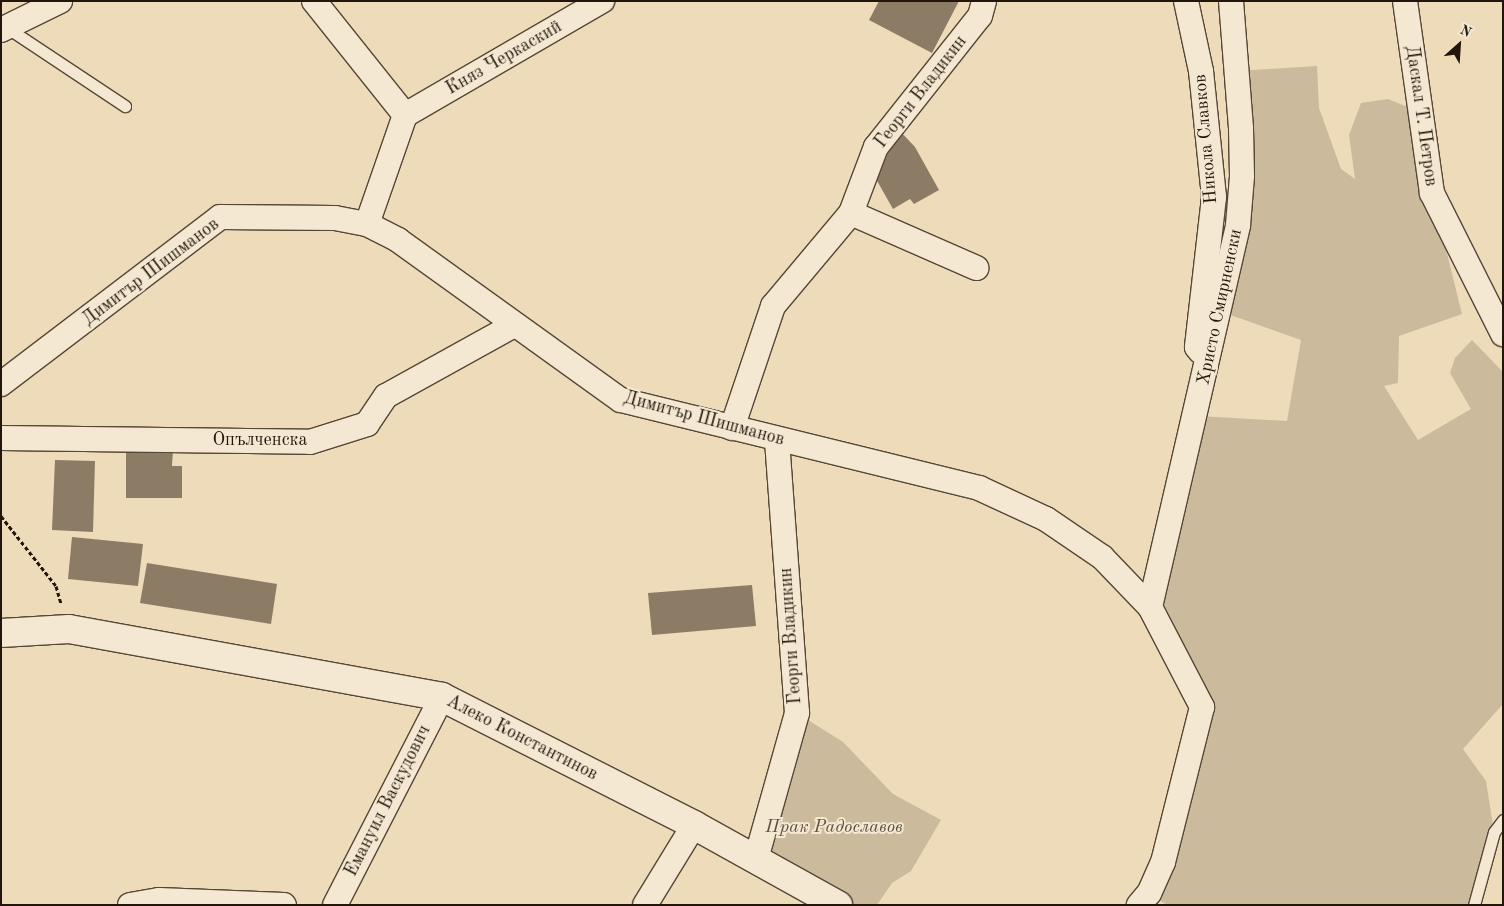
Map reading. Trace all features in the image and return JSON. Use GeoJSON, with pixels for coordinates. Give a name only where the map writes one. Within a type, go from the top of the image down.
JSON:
{"type":"FeatureCollection","features":[{"type":"Feature","properties":{"kind":"street"},"geometry":{"type":"LineString","coordinates":[[4,28],[60,1]]}},
{"type":"Feature","properties":{"kind":"street"},"geometry":{"type":"LineString","coordinates":[[314,1],[405,116],[367,224]]}},
{"type":"Feature","properties":{"kind":"street","name":"Княз Черкаский"},"geometry":{"type":"LineString","coordinates":[[405,116],[602,1]]}},
{"type":"Feature","properties":{"kind":"street","name":"Георги Владикин"},"geometry":{"type":"LineString","coordinates":[[732,428],[773,306],[852,213],[876,147],[980,16],[984,1]]}},
{"type":"Feature","properties":{"kind":"street","name":"Никола Славков"},"geometry":{"type":"LineString","coordinates":[[1186,1],[1201,71],[1214,197],[1197,347],[1208,363]]}},
{"type":"Feature","properties":{"kind":"street","name":"Христо Смирненски"},"geometry":{"type":"LineString","coordinates":[[1150,607],[1208,363],[1238,225],[1242,176],[1231,1]]}},
{"type":"Feature","properties":{"kind":"street","name":"Даскал Т. Петров"},"geometry":{"type":"LineString","coordinates":[[1405,1],[1432,193],[1503,334]]}},
{"type":"Feature","properties":{"kind":"street"},"geometry":{"type":"LineString","coordinates":[[852,213],[976,268]]}},
{"type":"Feature","properties":{"kind":"street","name":"Димитър Шишманов"},"geometry":{"type":"LineString","coordinates":[[1,384],[220,217],[335,218],[367,224],[398,240],[621,400],[979,488],[1046,519],[1102,557],[1150,607],[1202,707],[1163,862],[1149,893],[1139,905]]}},
{"type":"Feature","properties":{"kind":"street","name":"Опълченска"},"geometry":{"type":"LineString","coordinates":[[1,438],[310,442],[367,424],[386,396],[514,325]]}},
{"type":"Feature","properties":{"kind":"street","name":"Георги Владикин"},"geometry":{"type":"LineString","coordinates":[[756,859],[797,713],[777,438]]}},
{"type":"Feature","properties":{"kind":"street","name":"Алеко Константинов"},"geometry":{"type":"LineString","coordinates":[[1,634],[69,629],[442,697],[694,825],[838,905]]}},
{"type":"Feature","properties":{"kind":"street","name":"Емануил Васкудович"},"geometry":{"type":"LineString","coordinates":[[335,905],[442,697]]}},
{"type":"Feature","properties":{"kind":"street"},"geometry":{"type":"LineString","coordinates":[[645,905],[694,825]]}},
{"type":"Feature","properties":{"kind":"street"},"geometry":{"type":"LineString","coordinates":[[130,905],[159,900],[284,905]]}},
{"type":"Feature","properties":{"kind":"lane"},"geometry":{"type":"LineString","coordinates":[[4,28],[125,106]]}},
{"type":"Feature","properties":{"kind":"lane"},"geometry":{"type":"LineString","coordinates":[[1474,905],[1494,832],[1503,820]]}},
{"type":"Feature","properties":{"kind":"path"},"geometry":{"type":"LineString","coordinates":[[1,516],[56,586],[69,629]]}},
{"type":"Feature","properties":{"kind":"green space"},"geometry":{"type":"Polygon","coordinates":[[[1317,66],[1319,108],[1341,169],[1355,179],[1349,135],[1361,103],[1388,99],[1420,112],[1432,193],[1462,314],[1399,336],[1398,383],[1384,386],[1418,440],[1471,409],[1450,373],[1455,358],[1472,340],[1503,372],[1503,704],[1463,749],[1486,781],[1494,832],[1474,905],[1167,905],[1149,893],[1202,707],[1150,607],[1199,416],[1287,421],[1301,340],[1222,312],[1237,71],[1317,66]]]}},
{"type":"Feature","properties":{"kind":"green space","name":"Прак Радославов"},"geometry":{"type":"Polygon","coordinates":[[[797,713],[843,742],[893,794],[941,820],[911,871],[892,883],[877,905],[838,905],[756,859],[797,713]]]}},
{"type":"Feature","properties":{"kind":"building"},"geometry":{"type":"Polygon","coordinates":[[[879,1],[959,1],[932,53],[869,20],[879,1]]]}},
{"type":"Feature","properties":{"kind":"building"},"geometry":{"type":"Polygon","coordinates":[[[899,130],[915,147],[939,190],[914,204],[910,199],[893,209],[872,172],[899,130]]]}},
{"type":"Feature","properties":{"kind":"building"},"geometry":{"type":"Polygon","coordinates":[[[126,449],[173,450],[172,466],[182,466],[182,498],[126,498],[126,449]]]}},
{"type":"Feature","properties":{"kind":"building"},"geometry":{"type":"Polygon","coordinates":[[[55,460],[95,461],[93,532],[52,530],[55,460]]]}},
{"type":"Feature","properties":{"kind":"building"},"geometry":{"type":"Polygon","coordinates":[[[72,537],[143,544],[138,586],[68,579],[72,537]]]}},
{"type":"Feature","properties":{"kind":"building"},"geometry":{"type":"Polygon","coordinates":[[[147,563],[277,584],[271,624],[140,603],[147,563]]]}},
{"type":"Feature","properties":{"kind":"building"},"geometry":{"type":"Polygon","coordinates":[[[752,585],[756,626],[652,635],[648,593],[752,585]]]}}]}
